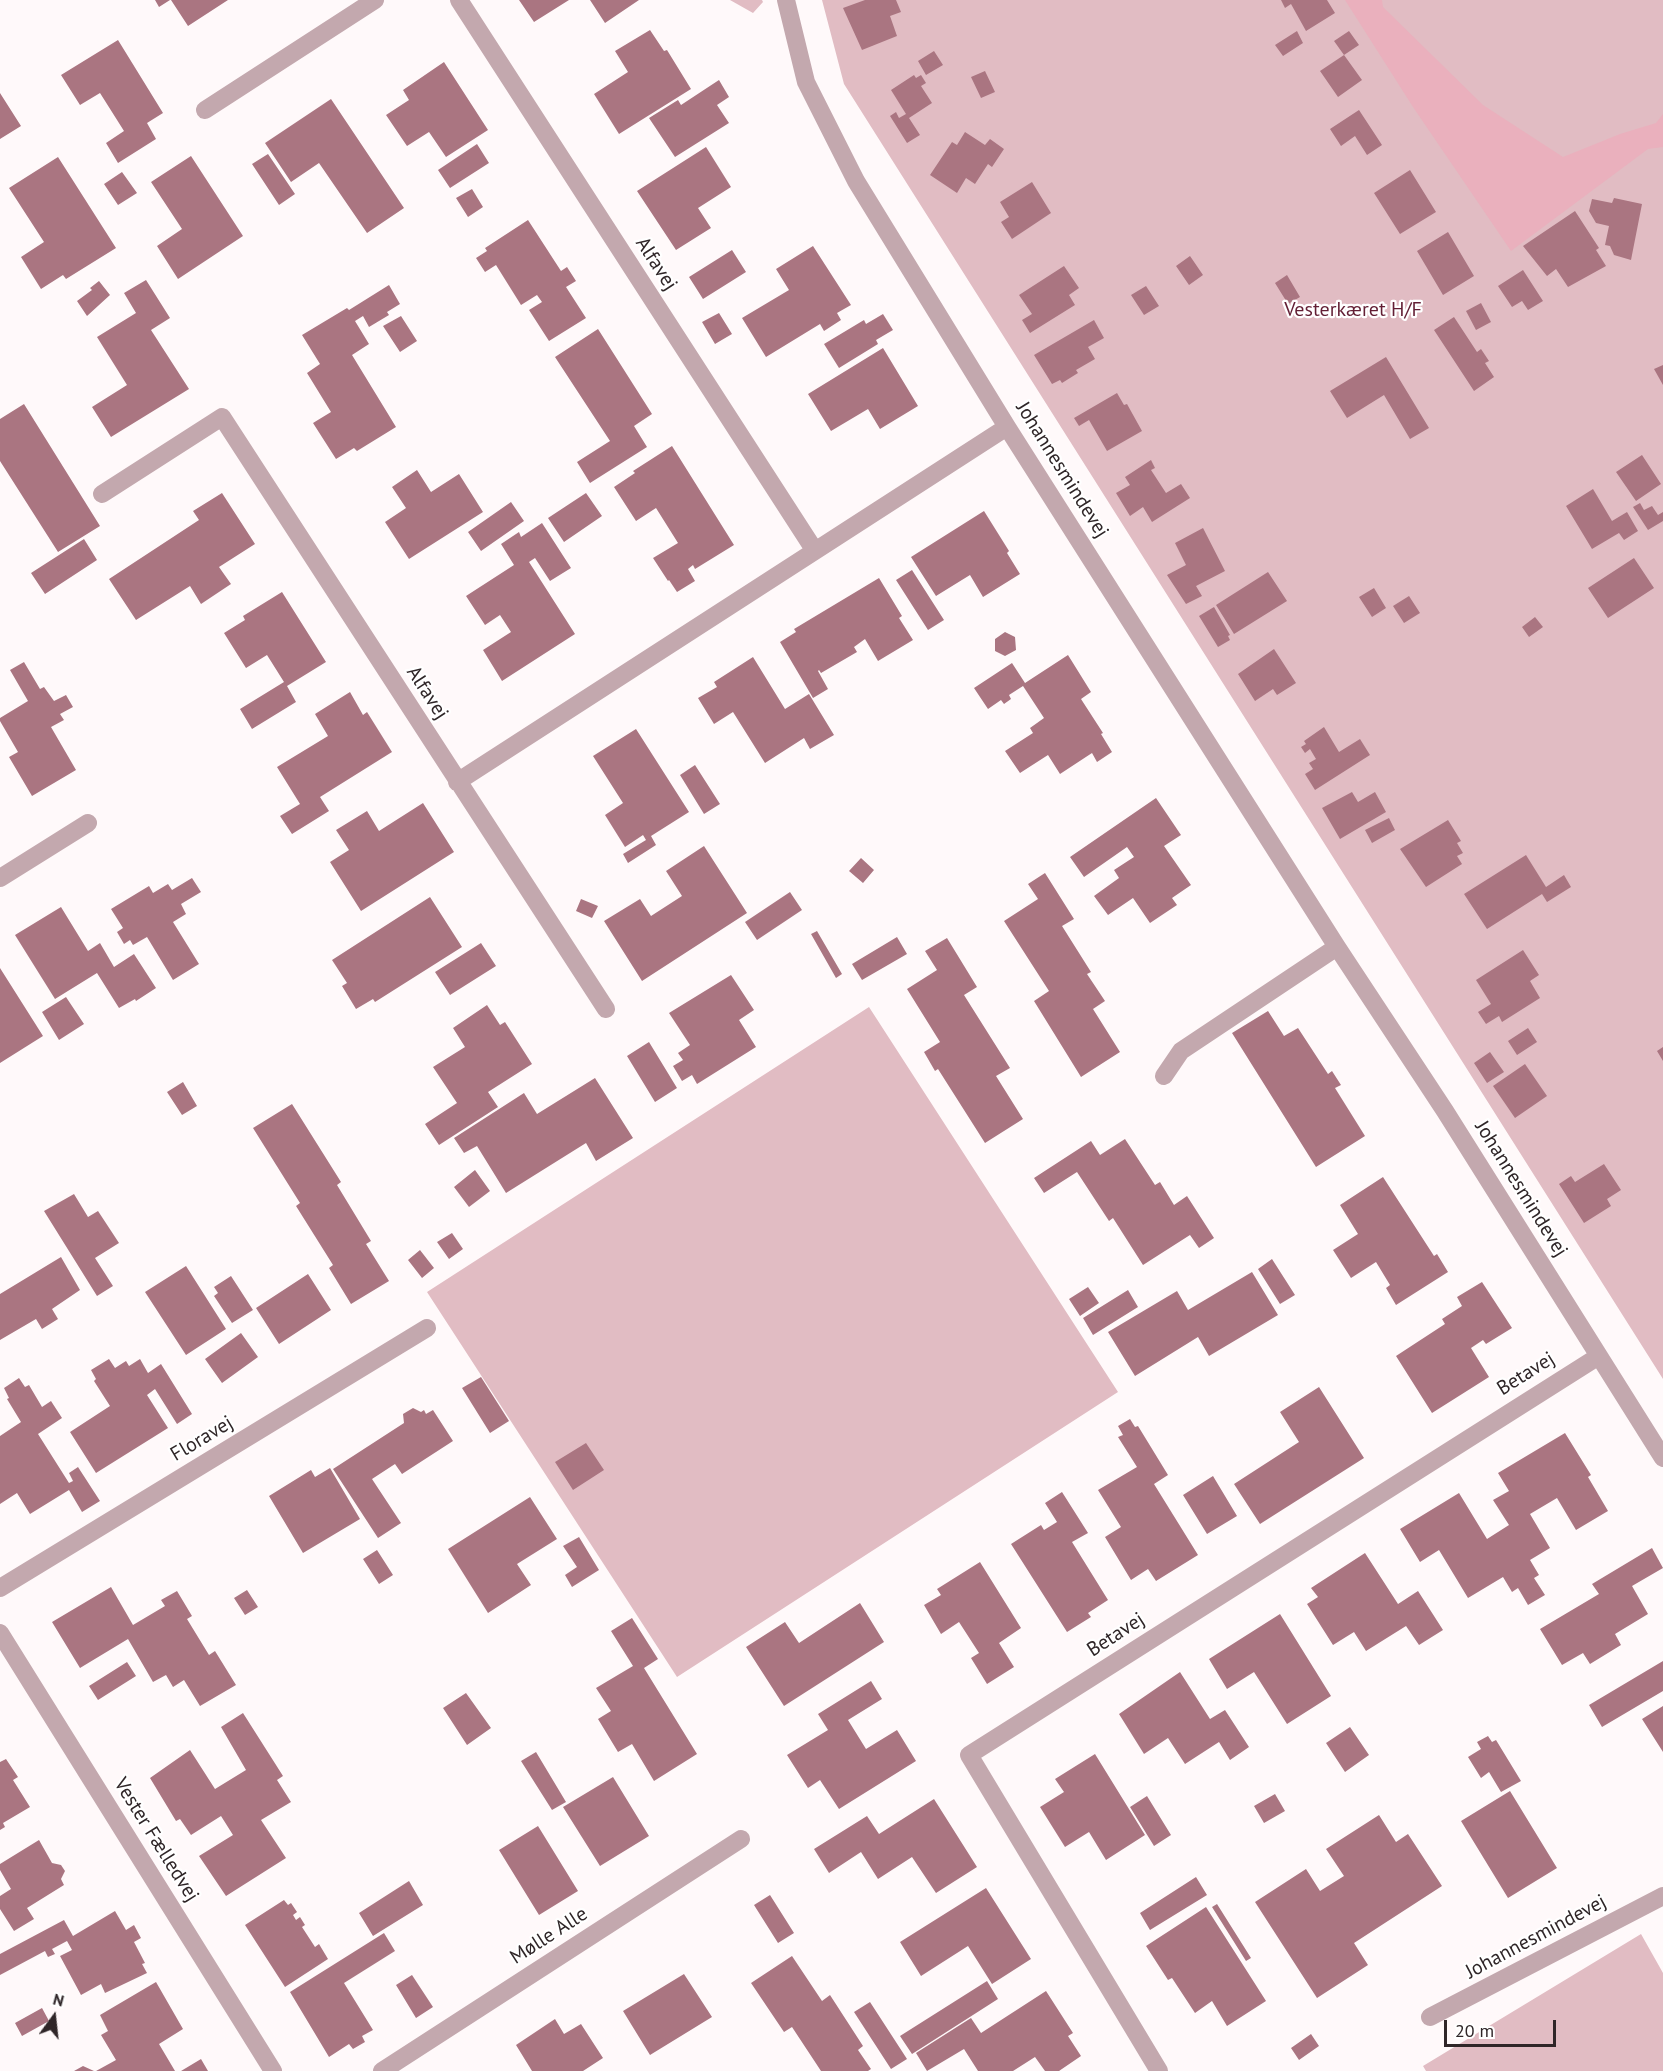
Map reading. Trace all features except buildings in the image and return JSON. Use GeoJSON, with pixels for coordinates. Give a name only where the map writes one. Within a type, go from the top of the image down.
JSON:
{"type":"FeatureCollection","features":[{"type":"Feature","properties":{"kind":"street"},"geometry":{"type":"LineString","coordinates":[[205,110],[375,0]]}},
{"type":"Feature","properties":{"kind":"street","name":"Alfavej"},"geometry":{"type":"LineString","coordinates":[[459,0],[815,551]]}},
{"type":"Feature","properties":{"kind":"street","name":"Johannesmindevej"},"geometry":{"type":"LineString","coordinates":[[786,0],[806,82],[856,181],[1007,427],[1337,947],[1445,1111],[1663,1458]]}},
{"type":"Feature","properties":{"kind":"street","name":"Alfavej"},"geometry":{"type":"LineString","coordinates":[[102,494],[222,417],[606,1009]]}},
{"type":"Feature","properties":{"kind":"street"},"geometry":{"type":"LineString","coordinates":[[457,782],[1007,427]]}},
{"type":"Feature","properties":{"kind":"street"},"geometry":{"type":"LineString","coordinates":[[0,878],[88,823]]}},
{"type":"Feature","properties":{"kind":"street"},"geometry":{"type":"LineString","coordinates":[[1164,1076],[1181,1051],[1337,947]]}},
{"type":"Feature","properties":{"kind":"street","name":"Floravej"},"geometry":{"type":"LineString","coordinates":[[0,1588],[426,1328]]}},
{"type":"Feature","properties":{"kind":"street","name":"Betavej"},"geometry":{"type":"LineString","coordinates":[[1159,2071],[969,1755],[1599,1356]]}},
{"type":"Feature","properties":{"kind":"street","name":"Vester Fælledvej"},"geometry":{"type":"LineString","coordinates":[[0,1633],[273,2071]]}},
{"type":"Feature","properties":{"kind":"street","name":"Mølle Alle"},"geometry":{"type":"LineString","coordinates":[[382,2071],[741,1839]]}},
{"type":"Feature","properties":{"kind":"street","name":"Johannesmindevej"},"geometry":{"type":"LineString","coordinates":[[1430,2017],[1663,1896]]}},
{"type":"Feature","properties":{"kind":"green space"},"geometry":{"type":"Polygon","coordinates":[[[730,0],[762,0],[763,2],[753,13],[730,0]]]}},
{"type":"Feature","properties":{"kind":"green space","name":"Vesterkæret H/F"},"geometry":{"type":"Polygon","coordinates":[[[822,0],[1663,0],[1663,1379],[844,84],[822,0]]]}},
{"type":"Feature","properties":{"kind":"green space"},"geometry":{"type":"Polygon","coordinates":[[[869,1007],[1118,1392],[677,1677],[427,1292],[869,1007]]]}},
{"type":"Feature","properties":{"kind":"green space"},"geometry":{"type":"Polygon","coordinates":[[[1641,1934],[1663,1973],[1663,2071],[1426,2071],[1423,2066],[1641,1934]]]}},
{"type":"Feature","properties":{"kind":"shaded area"},"geometry":{"type":"Polygon","coordinates":[[[1345,0],[1382,0],[1383,7],[1483,105],[1563,157],[1620,134],[1656,123],[1663,114],[1663,147],[1648,149],[1511,251],[1413,107],[1345,0]]]}}]}
